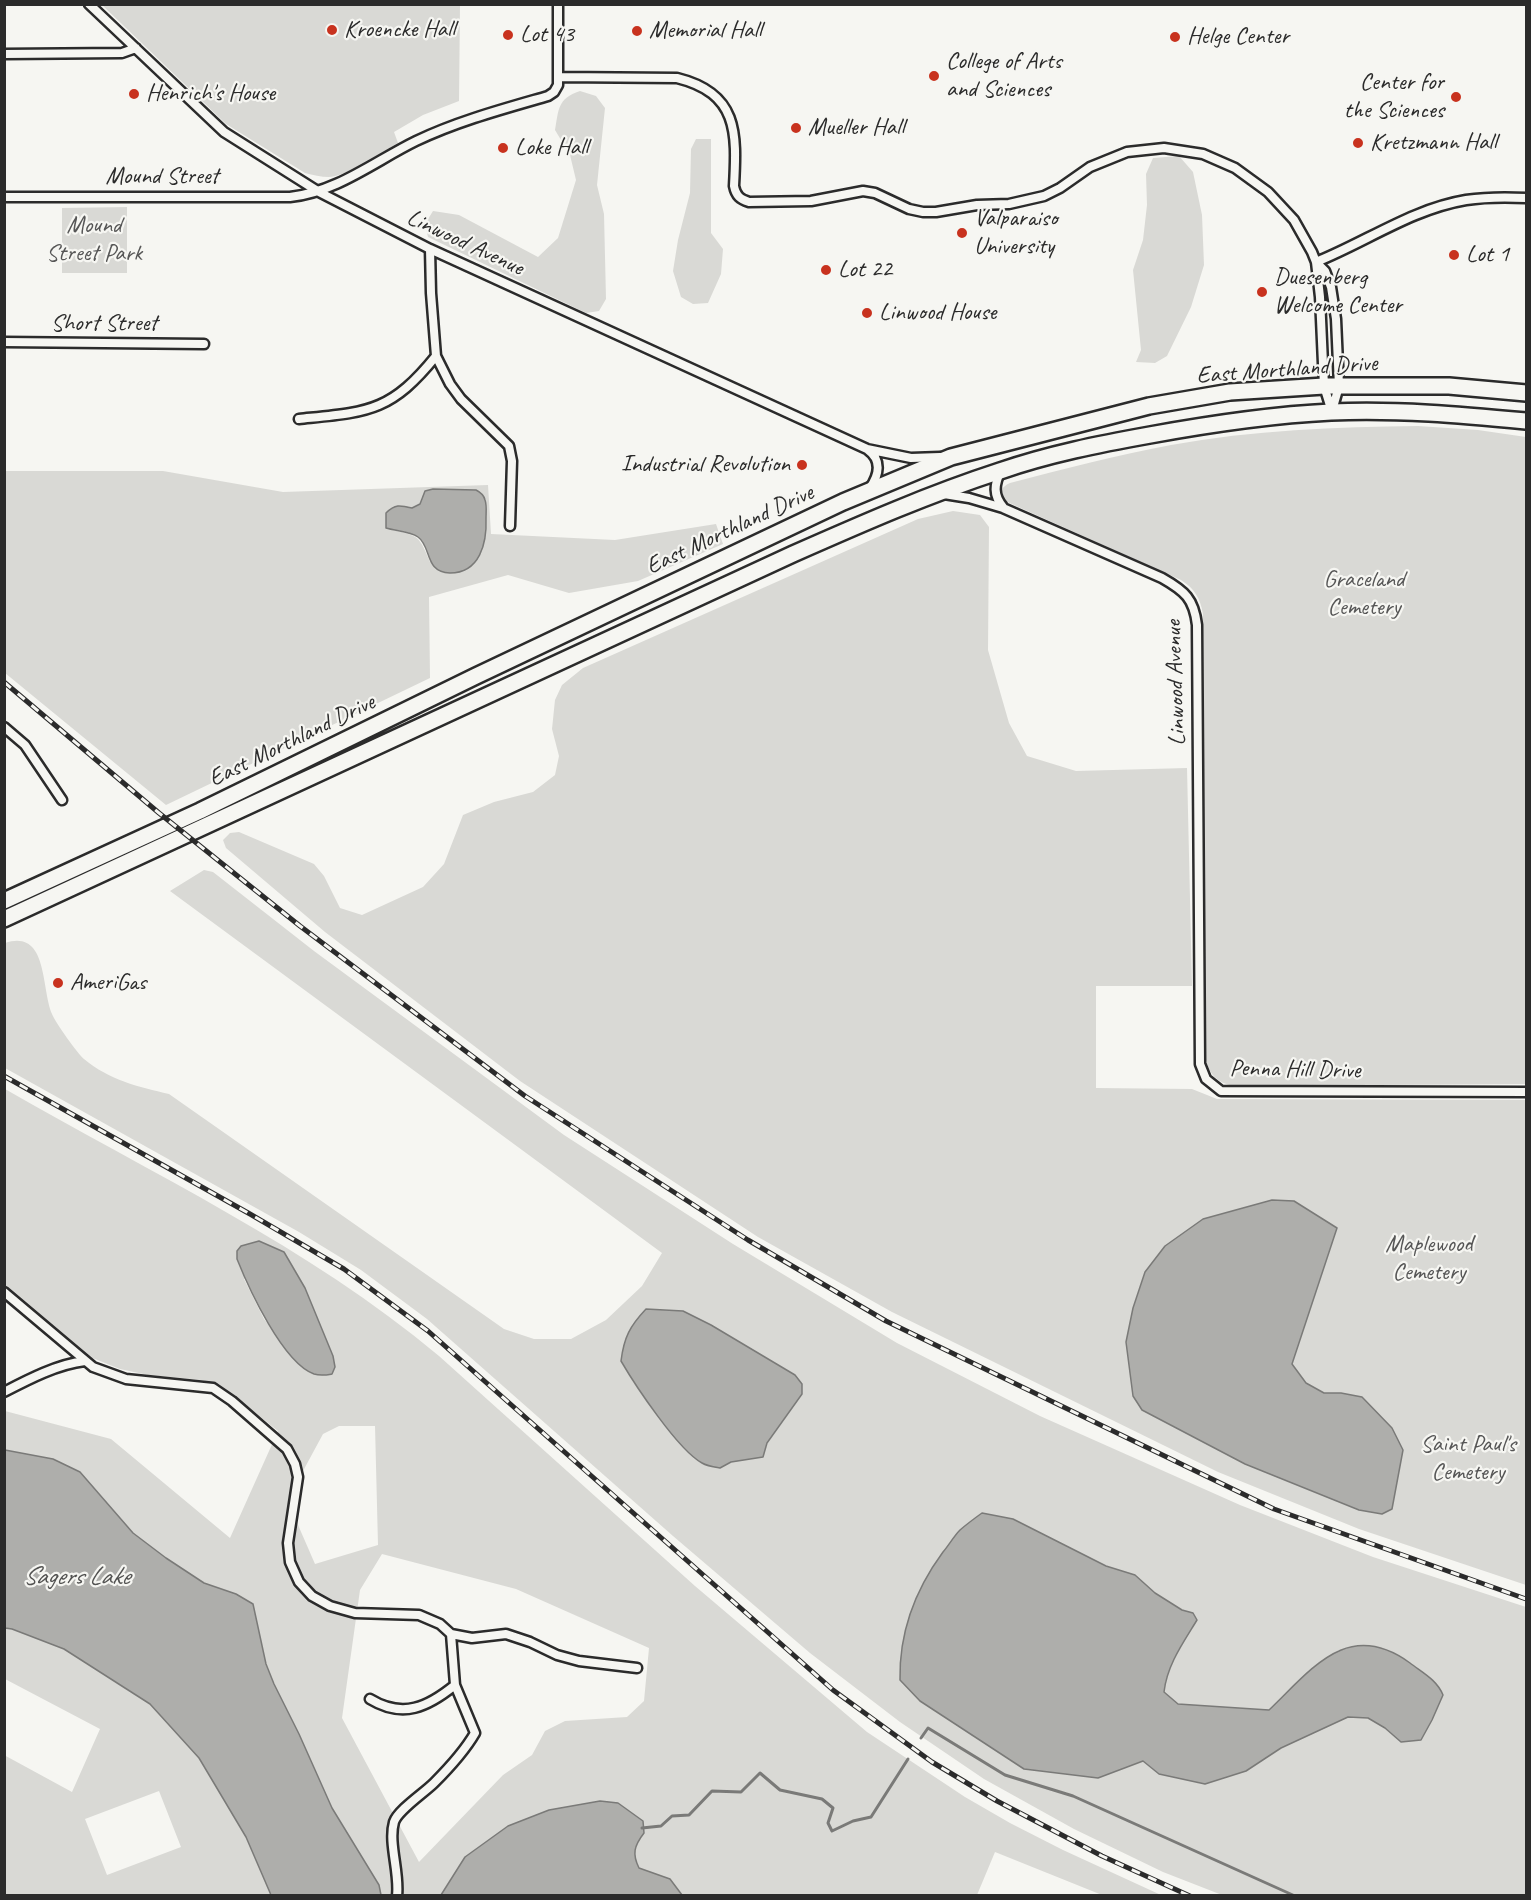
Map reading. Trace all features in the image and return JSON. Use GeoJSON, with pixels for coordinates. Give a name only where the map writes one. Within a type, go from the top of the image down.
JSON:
{"type":"FeatureCollection","features":[{"type":"Feature","properties":{"kind":"highway","name":"East Morthland Drive"},"geometry":{"type":"LineString","coordinates":[[4,901],[200,811],[476,676],[869,490],[951,457],[1149,406],[1230,392],[1332,386],[1449,386],[1527,393]]}},
{"type":"Feature","properties":{"kind":"highway","name":"East Morthland Drive"},"geometry":{"type":"LineString","coordinates":[[4,919],[793,554],[879,516],[1001,470],[1108,442],[1256,418],[1332,412],[1464,415],[1527,421]]}},
{"type":"Feature","properties":{"kind":"street","name":"Linwood Avenue"},"geometry":{"type":"LineString","coordinates":[[90,4],[224,132],[319,192],[430,249],[867,449],[911,458],[951,457]]}},
{"type":"Feature","properties":{"kind":"street"},"geometry":{"type":"LineString","coordinates":[[558,4],[558,77],[676,78],[706,88],[727,110],[732,123],[735,137],[736,193],[741,200],[749,202],[811,201],[863,191],[875,193],[909,209],[923,212],[976,205],[1010,204],[1044,196],[1090,167],[1127,152],[1164,147],[1193,152],[1235,168],[1268,192],[1294,220],[1306,239],[1316,262],[1332,386],[1332,412]]}},
{"type":"Feature","properties":{"kind":"street"},"geometry":{"type":"LineString","coordinates":[[4,54],[122,53],[136,48]]}},
{"type":"Feature","properties":{"kind":"street","name":"Mound Street"},"geometry":{"type":"LineString","coordinates":[[4,197],[290,197],[319,192],[447,127],[548,96],[555,92],[558,77]]}},
{"type":"Feature","properties":{"kind":"street"},"geometry":{"type":"LineString","coordinates":[[1316,262],[1396,224],[1440,207],[1486,197],[1527,198]]}},
{"type":"Feature","properties":{"kind":"street"},"geometry":{"type":"LineString","coordinates":[[430,249],[430,293],[436,356],[460,399],[509,446],[512,461],[510,526]]}},
{"type":"Feature","properties":{"kind":"street"},"geometry":{"type":"LineString","coordinates":[[1316,262],[1326,271],[1335,306],[1332,412]]}},
{"type":"Feature","properties":{"kind":"street","name":"Short Street"},"geometry":{"type":"LineString","coordinates":[[4,342],[204,344]]}},
{"type":"Feature","properties":{"kind":"street"},"geometry":{"type":"LineString","coordinates":[[299,419],[356,413],[384,404],[404,391],[436,356]]}},
{"type":"Feature","properties":{"kind":"street"},"geometry":{"type":"LineString","coordinates":[[867,449],[873,454],[878,464],[876,479],[869,490]]}},
{"type":"Feature","properties":{"kind":"street"},"geometry":{"type":"LineString","coordinates":[[1001,470],[994,489],[1003,508]]}},
{"type":"Feature","properties":{"kind":"street","name":"Linwood Avenue"},"geometry":{"type":"LineString","coordinates":[[935,494],[958,495],[1003,508],[1162,578],[1174,585],[1191,602],[1197,625],[1199,904]]}},
{"type":"Feature","properties":{"kind":"street"},"geometry":{"type":"LineString","coordinates":[[4,727],[25,745],[62,800]]}},
{"type":"Feature","properties":{"kind":"street","name":"Penna Hill Drive"},"geometry":{"type":"LineString","coordinates":[[1199,904],[1200,1064],[1206,1079],[1221,1091],[1527,1092]]}},
{"type":"Feature","properties":{"kind":"street"},"geometry":{"type":"LineString","coordinates":[[4,1292],[93,1367],[126,1379],[213,1388],[232,1401],[287,1449],[295,1464],[298,1477],[288,1543],[290,1562],[299,1582],[312,1596],[330,1606],[354,1613],[419,1615],[440,1624],[451,1634],[472,1638],[506,1634],[557,1655],[579,1661],[638,1668]]}},
{"type":"Feature","properties":{"kind":"street"},"geometry":{"type":"LineString","coordinates":[[4,1392],[58,1366],[85,1360]]}},
{"type":"Feature","properties":{"kind":"street"},"geometry":{"type":"LineString","coordinates":[[397,1896],[393,1823],[397,1815],[433,1783],[467,1746],[475,1733],[455,1685],[451,1634]]}},
{"type":"Feature","properties":{"kind":"street"},"geometry":{"type":"LineString","coordinates":[[370,1699],[384,1708],[425,1706],[455,1685]]}},
{"type":"Feature","properties":{"kind":"green space"},"geometry":{"type":"Polygon","coordinates":[[[102,5],[460,5],[459,101],[423,115],[394,132],[398,143],[355,168],[329,177],[305,173],[226,124],[102,5]]]}},
{"type":"Feature","properties":{"kind":"green space"},"geometry":{"type":"Polygon","coordinates":[[[580,91],[596,96],[605,108],[597,185],[604,214],[606,299],[599,311],[586,313],[428,237],[425,224],[433,211],[459,215],[538,257],[558,238],[576,180],[570,155],[555,130],[563,101],[580,91]]]}},
{"type":"Feature","properties":{"kind":"green space"},"geometry":{"type":"Polygon","coordinates":[[[696,139],[711,139],[711,233],[723,249],[721,274],[708,303],[693,304],[681,297],[673,271],[690,193],[691,149],[696,139]]]}},
{"type":"Feature","properties":{"kind":"green space"},"geometry":{"type":"Polygon","coordinates":[[[1179,156],[1193,172],[1202,215],[1204,265],[1191,307],[1167,356],[1155,363],[1136,362],[1141,350],[1133,270],[1143,240],[1147,205],[1146,174],[1153,158],[1179,156]]]}},
{"type":"Feature","properties":{"kind":"green space","name":"Mound Street Park"},"geometry":{"type":"Polygon","coordinates":[[[127,207],[127,273],[62,273],[62,208],[127,207]]]}},
{"type":"Feature","properties":{"kind":"green space","name":"Graceland Cemetery"},"geometry":{"type":"Polygon","coordinates":[[[1418,426],[1478,430],[1526,437],[1526,1084],[1233,1086],[1214,1076],[1205,1057],[1203,614],[1200,603],[1193,590],[1181,580],[1005,501],[1002,490],[1010,483],[1070,467],[1202,440],[1294,430],[1418,426]]]}},
{"type":"Feature","properties":{"kind":"green space"},"geometry":{"type":"Polygon","coordinates":[[[4,471],[163,471],[283,492],[488,485],[491,534],[615,540],[716,524],[723,544],[638,581],[569,593],[508,575],[429,597],[430,678],[166,805],[5,673],[4,471]],[[444,489],[422,497],[420,504],[412,509],[399,505],[387,528],[419,540],[430,562],[478,559],[484,541],[484,532],[483,517],[476,490],[444,489]]]}},
{"type":"Feature","properties":{"kind":"green space"},"geometry":{"type":"Polygon","coordinates":[[[953,511],[980,515],[989,527],[988,650],[1009,723],[1027,756],[1076,771],[1187,768],[1192,986],[1096,986],[1096,1088],[1192,1089],[1217,1099],[1526,1100],[1526,1585],[1359,1529],[1218,1472],[892,1312],[758,1237],[520,1081],[325,932],[226,848],[223,840],[230,833],[239,832],[314,864],[324,876],[340,908],[362,915],[423,887],[444,864],[463,815],[494,802],[533,792],[555,775],[559,756],[552,729],[555,700],[562,685],[583,668],[918,519],[953,511]],[[1272,1200],[1247,1208],[1145,1272],[1133,1308],[1126,1342],[1133,1396],[1211,1446],[1245,1464],[1359,1510],[1392,1509],[1403,1450],[1324,1393],[1306,1383],[1292,1364],[1337,1228],[1272,1200]]]}},
{"type":"Feature","properties":{"kind":"green space"},"geometry":{"type":"Polygon","coordinates":[[[204,870],[213,872],[314,951],[564,1135],[733,1244],[897,1343],[1040,1416],[1240,1505],[1373,1557],[1526,1607],[1526,1895],[1222,1895],[1163,1872],[1074,1829],[984,1779],[900,1722],[810,1653],[673,1536],[427,1319],[361,1270],[299,1232],[5,1068],[5,943],[19,941],[29,944],[36,952],[52,1014],[84,1059],[114,1077],[169,1094],[504,1329],[534,1339],[571,1339],[606,1320],[642,1286],[662,1253],[170,891],[204,870]],[[646,1309],[632,1380],[664,1424],[702,1463],[731,1462],[763,1457],[767,1444],[802,1394],[711,1325],[683,1311],[646,1309]],[[982,1513],[959,1531],[932,1568],[920,1701],[1024,1769],[1098,1778],[1143,1761],[1159,1774],[1246,1771],[1281,1748],[1348,1717],[1368,1718],[1402,1742],[1421,1740],[1443,1695],[1339,1650],[1312,1669],[1269,1710],[1178,1704],[1164,1692],[1172,1663],[1197,1620],[1193,1613],[1182,1610],[1155,1593],[1135,1575],[1106,1566],[1013,1519],[982,1513]]]}},
{"type":"Feature","properties":{"kind":"green space"},"geometry":{"type":"Polygon","coordinates":[[[5,1089],[228,1213],[337,1280],[389,1316],[439,1356],[695,1586],[867,1732],[965,1797],[1010,1823],[1161,1895],[1102,1895],[995,1852],[977,1895],[682,1895],[670,1879],[639,1868],[633,1856],[636,1844],[644,1833],[600,1801],[549,1810],[508,1826],[465,1857],[441,1895],[381,1895],[379,1885],[332,1808],[274,1684],[266,1664],[253,1604],[236,1594],[204,1583],[133,1533],[80,1472],[53,1459],[5,1450],[5,1411],[111,1439],[230,1538],[278,1431],[220,1385],[201,1380],[148,1375],[120,1369],[90,1357],[14,1294],[5,1303],[5,1089]],[[284,1252],[244,1279],[264,1319],[298,1362],[335,1367],[305,1288],[284,1252]],[[339,1426],[323,1434],[303,1471],[295,1518],[315,1564],[378,1545],[375,1426],[339,1426]],[[382,1554],[360,1590],[342,1718],[419,1862],[503,1775],[532,1755],[545,1731],[565,1721],[627,1717],[644,1701],[649,1648],[516,1589],[382,1554]]]}},
{"type":"Feature","properties":{"kind":"green space"},"geometry":{"type":"Polygon","coordinates":[[[5,1628],[64,1649],[150,1704],[199,1758],[246,1837],[271,1895],[7,1895],[4,1893],[4,1755],[72,1792],[100,1729],[5,1679],[5,1628]],[[159,1791],[85,1819],[107,1875],[181,1847],[159,1791]]]}},
{"type":"Feature","properties":{"kind":"water"},"geometry":{"type":"Polygon","coordinates":[[[433,489],[476,490],[484,498],[486,528],[483,546],[475,562],[460,572],[442,572],[432,564],[418,537],[407,532],[386,528],[386,513],[389,510],[398,506],[412,508],[420,504],[425,491],[433,489]]]}},
{"type":"Feature","properties":{"kind":"water"},"geometry":{"type":"Polygon","coordinates":[[[1272,1200],[1294,1201],[1337,1228],[1292,1364],[1306,1383],[1324,1393],[1362,1397],[1392,1428],[1403,1450],[1392,1509],[1382,1514],[1359,1510],[1245,1464],[1142,1410],[1133,1396],[1126,1342],[1133,1308],[1145,1272],[1165,1246],[1203,1219],[1272,1200]]]}},
{"type":"Feature","properties":{"kind":"water"},"geometry":{"type":"Polygon","coordinates":[[[259,1241],[284,1252],[305,1288],[333,1356],[335,1367],[332,1374],[317,1375],[302,1367],[279,1341],[258,1306],[237,1259],[237,1251],[241,1246],[259,1241]]]}},
{"type":"Feature","properties":{"kind":"water"},"geometry":{"type":"Polygon","coordinates":[[[646,1309],[683,1311],[795,1375],[802,1384],[802,1394],[767,1443],[763,1457],[731,1462],[720,1468],[702,1463],[681,1445],[646,1400],[621,1361],[629,1332],[646,1309]]]}},
{"type":"Feature","properties":{"kind":"water","name":"Sagers Lake"},"geometry":{"type":"Polygon","coordinates":[[[5,1450],[53,1459],[80,1472],[133,1533],[204,1583],[236,1594],[253,1604],[266,1664],[274,1684],[332,1808],[379,1885],[381,1895],[271,1895],[246,1837],[199,1758],[150,1704],[64,1649],[5,1628],[5,1450]]]}},
{"type":"Feature","properties":{"kind":"water"},"geometry":{"type":"Polygon","coordinates":[[[982,1513],[1013,1519],[1106,1566],[1135,1575],[1155,1593],[1182,1610],[1193,1613],[1197,1620],[1172,1663],[1164,1692],[1178,1704],[1269,1710],[1300,1679],[1332,1654],[1349,1647],[1368,1646],[1388,1650],[1410,1663],[1433,1681],[1443,1695],[1421,1740],[1401,1742],[1385,1728],[1368,1718],[1348,1717],[1281,1748],[1246,1771],[1205,1784],[1159,1774],[1143,1761],[1098,1778],[1024,1769],[920,1701],[900,1680],[900,1662],[906,1628],[924,1581],[956,1535],[982,1513]]]}},
{"type":"Feature","properties":{"kind":"water"},"geometry":{"type":"Polygon","coordinates":[[[600,1801],[618,1803],[643,1821],[644,1833],[635,1850],[639,1868],[670,1879],[682,1895],[441,1895],[465,1857],[508,1826],[549,1810],[600,1801]]]}},
{"type":"Feature","properties":{"kind":"waterway"},"geometry":{"type":"LineString","coordinates":[[921,1738],[928,1728],[1005,1775],[1073,1796],[1295,1896]]}},
{"type":"Feature","properties":{"kind":"waterway"},"geometry":{"type":"LineString","coordinates":[[642,1828],[661,1826],[672,1816],[689,1815],[712,1791],[741,1792],[760,1773],[780,1790],[822,1799],[833,1808],[828,1823],[832,1831],[853,1821],[871,1817],[908,1759]]}},
{"type":"Feature","properties":{"kind":"railway"},"geometry":{"type":"LineString","coordinates":[[4,682],[159,813],[300,926],[525,1096],[748,1240],[886,1321],[1274,1509],[1526,1599]]}},
{"type":"Feature","properties":{"kind":"railway"},"geometry":{"type":"LineString","coordinates":[[4,1076],[344,1269],[428,1331],[833,1690],[932,1762],[997,1801],[1102,1856],[1190,1896]]}},
{"type":"Feature","properties":{"kind":"place","name":"Kroencke Hall"},"geometry":{"type":"Point","coordinates":[332,30]}},
{"type":"Feature","properties":{"kind":"place","name":"Memorial Hall"},"geometry":{"type":"Point","coordinates":[637,31]}},
{"type":"Feature","properties":{"kind":"place","name":"Lot 43"},"geometry":{"type":"Point","coordinates":[508,35]}},
{"type":"Feature","properties":{"kind":"place","name":"Helge Center"},"geometry":{"type":"Point","coordinates":[1175,37]}},
{"type":"Feature","properties":{"kind":"place","name":"College of Arts and Sciences"},"geometry":{"type":"Point","coordinates":[934,76]}},
{"type":"Feature","properties":{"kind":"place","name":"Henrich's House"},"geometry":{"type":"Point","coordinates":[134,94]}},
{"type":"Feature","properties":{"kind":"place","name":"Center for the Sciences"},"geometry":{"type":"Point","coordinates":[1456,97]}},
{"type":"Feature","properties":{"kind":"place","name":"Mueller Hall"},"geometry":{"type":"Point","coordinates":[796,128]}},
{"type":"Feature","properties":{"kind":"place","name":"Kretzmann Hall"},"geometry":{"type":"Point","coordinates":[1358,143]}},
{"type":"Feature","properties":{"kind":"place","name":"Loke Hall"},"geometry":{"type":"Point","coordinates":[503,148]}},
{"type":"Feature","properties":{"kind":"place","name":"Valparaiso University"},"geometry":{"type":"Point","coordinates":[962,233]}},
{"type":"Feature","properties":{"kind":"place","name":"Lot 1"},"geometry":{"type":"Point","coordinates":[1454,255]}},
{"type":"Feature","properties":{"kind":"place","name":"Lot 22"},"geometry":{"type":"Point","coordinates":[826,270]}},
{"type":"Feature","properties":{"kind":"place","name":"Duesenberg Welcome Center"},"geometry":{"type":"Point","coordinates":[1262,292]}},
{"type":"Feature","properties":{"kind":"place","name":"Linwood House"},"geometry":{"type":"Point","coordinates":[867,313]}},
{"type":"Feature","properties":{"kind":"place","name":"Industrial Revolution"},"geometry":{"type":"Point","coordinates":[802,465]}},
{"type":"Feature","properties":{"kind":"place","name":"AmeriGas"},"geometry":{"type":"Point","coordinates":[58,983]}},
{"type":"Feature","properties":{"kind":"park label","name":"Maplewood Cemetery"},"geometry":{"type":"Point","coordinates":[1429,1259]}},
{"type":"Feature","properties":{"kind":"park label","name":"Saint Paul's Cemetery"},"geometry":{"type":"Point","coordinates":[1468,1459]}}]}
